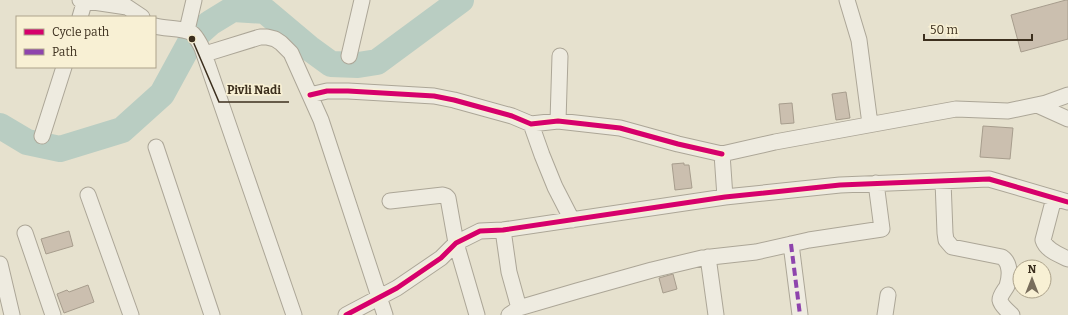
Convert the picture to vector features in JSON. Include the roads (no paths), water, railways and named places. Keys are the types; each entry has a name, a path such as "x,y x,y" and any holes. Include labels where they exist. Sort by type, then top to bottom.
{"street":[{"path":"80,16 83,0 127,7 140,16"},
{"path":"194,0 191,33 203,51 294,315"},
{"path":"349,56 362,0"},
{"path":"847,0 859,40 870,124"},
{"path":"156,26 191,33"},
{"path":"203,51 260,37 267,37 275,39 291,53 321,120 385,315"},
{"path":"558,122 560,56"},
{"path":"42,136 64,68"},
{"path":"310,95 327,91 348,91 434,96 512,116 531,124 558,122 620,128 722,154 775,142 956,109 1008,111 1037,105 1068,95"},
{"path":"1037,105 1068,119"},
{"path":"531,124 555,187 572,220"},
{"path":"156,148 212,315"},
{"path":"722,154 725,197"},
{"path":"346,315 397,288 441,258 456,243 480,231 503,230 725,197 840,185 989,179 1061,200 1043,240 1044,245 1047,248 1068,260"},
{"path":"942,181 944,233 946,240 952,247 1002,257 1006,260 1009,271 1008,280 1000,298 1000,302 1012,315"},
{"path":"503,230 514,312 652,270 708,257 756,252 809,240 882,229 876,183"},
{"path":"390,201 443,194 448,198 456,243 477,315"},
{"path":"88,195 131,315"},
{"path":"25,233 53,315"},
{"path":"791,244 800,315"},
{"path":"708,257 716,315"},
{"path":"0,264 12,315"},
{"path":"885,315 888,295"}],"waterway":[{"path":"0,126 27,142 60,149 122,130 162,94 192,39 210,23 233,9 265,11 309,48 331,64 358,65 377,62 461,0"}],"place":[{"name":"Pivli Nadi","path":"192,39"}]}
